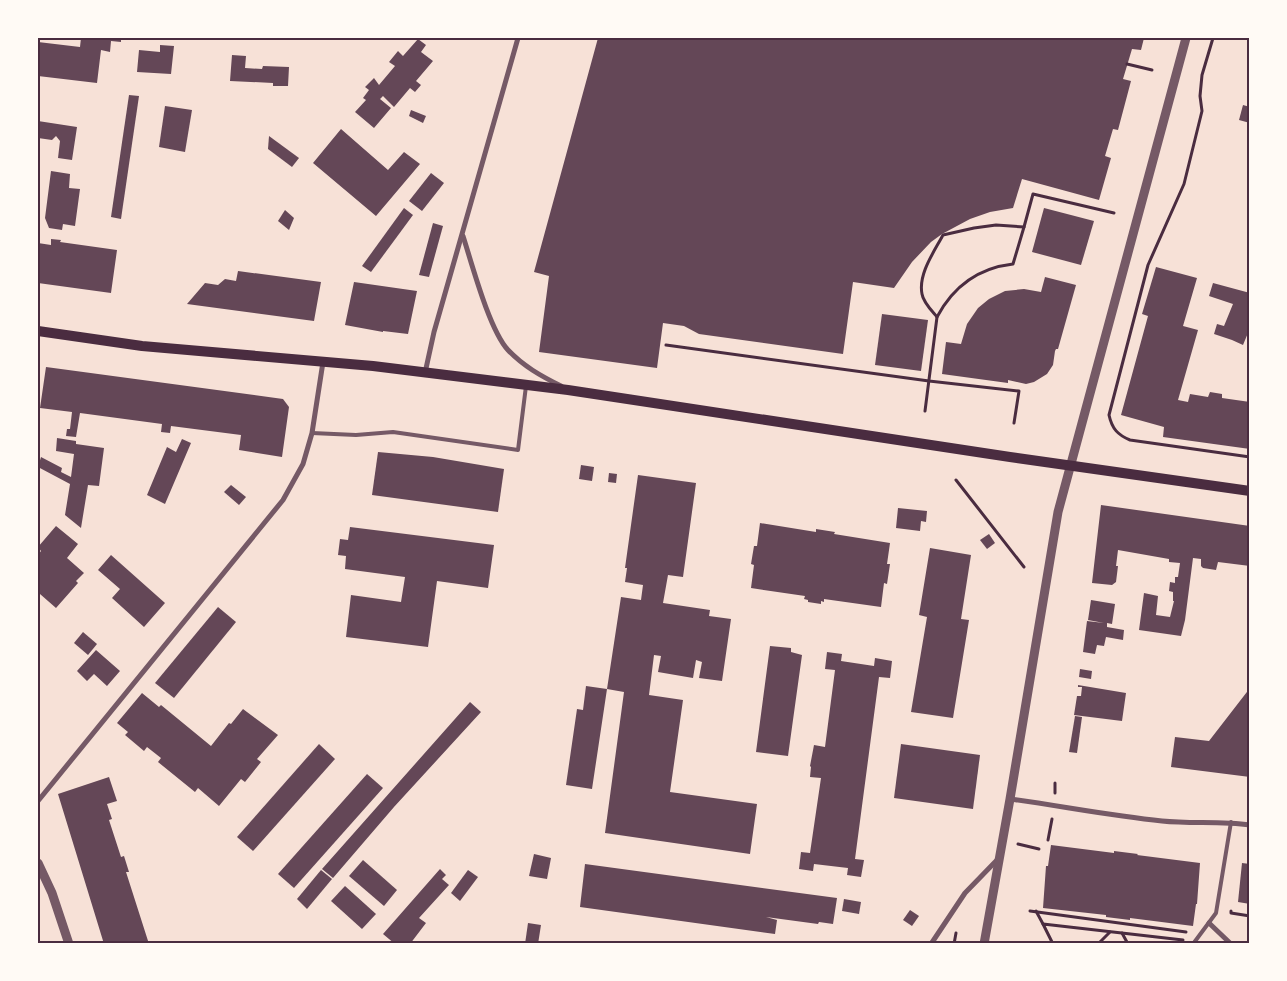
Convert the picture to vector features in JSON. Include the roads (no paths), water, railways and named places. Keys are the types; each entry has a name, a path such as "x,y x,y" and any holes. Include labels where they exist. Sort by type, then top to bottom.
{"main road":[{"path":"38,331 142,346 373,366 568,390 1250,491"}],"street":[{"path":"425,373 434,332 463,236 518,38"},
{"path":"984,944 1058,512 1186,38"},
{"path":"463,236 492,322 506,348 536,374 568,390"},
{"path":"38,801 283,500 303,464 312,433 324,362"},
{"path":"1010,799 1138,819 1180,823 1230,822 1250,825"},
{"path":"931,944 965,893 998,859"},
{"path":"38,863 52,893 69,944"},
{"path":"1209,923 1231,944"}],"lane":[{"path":"312,433 356,435 393,432 518,450 526,385"},
{"path":"1193,944 1216,914 1230,822"}]}
